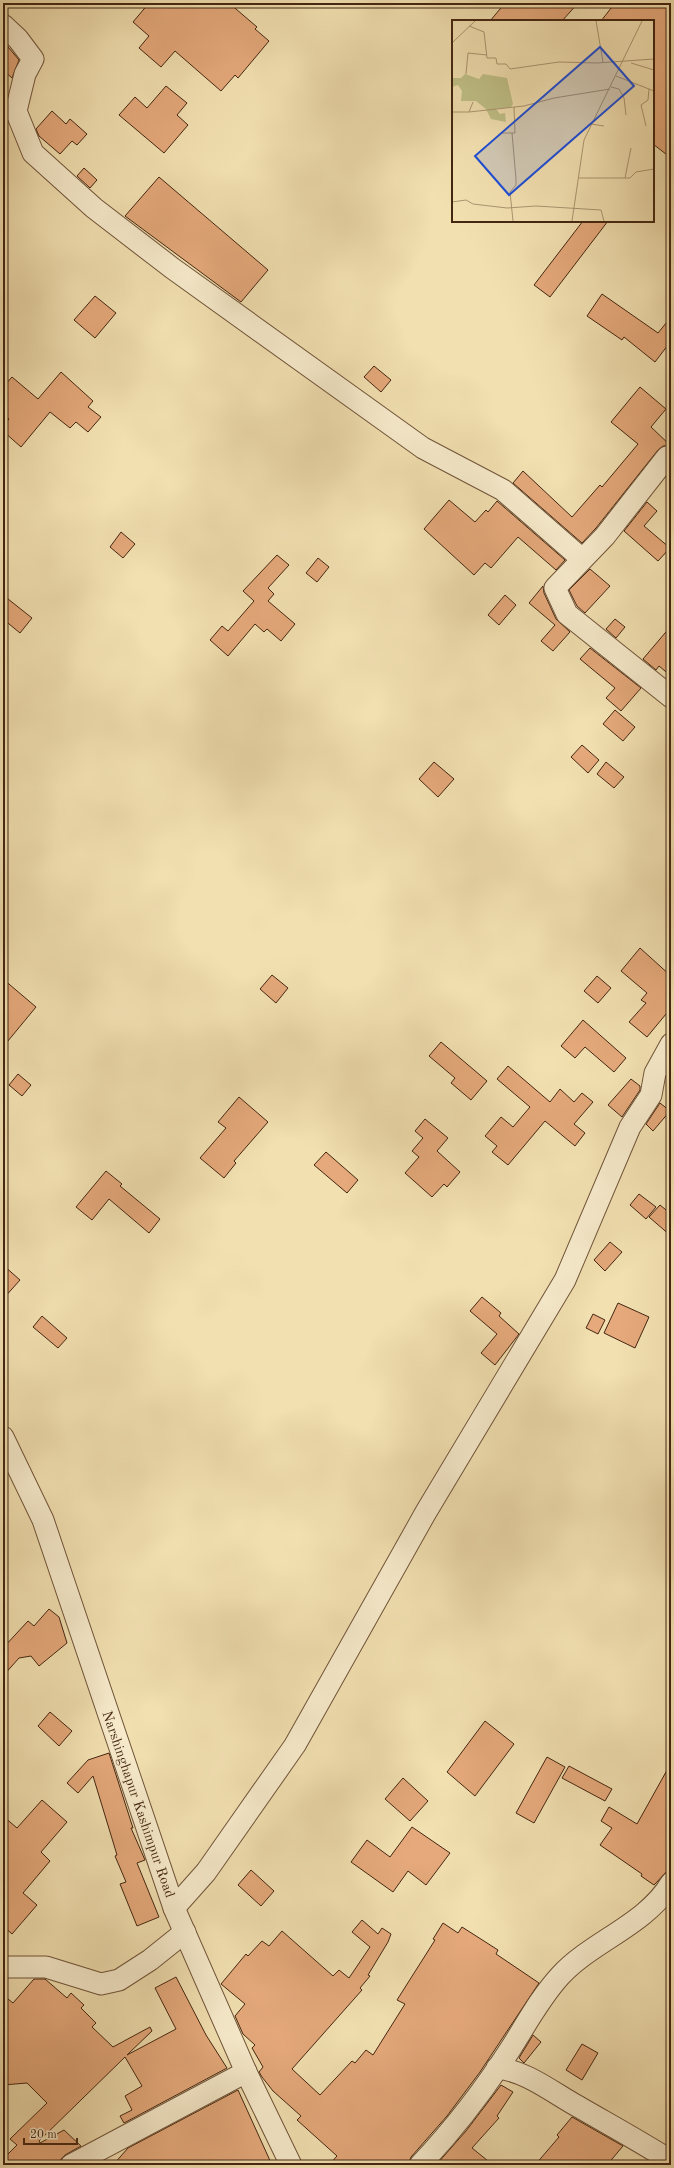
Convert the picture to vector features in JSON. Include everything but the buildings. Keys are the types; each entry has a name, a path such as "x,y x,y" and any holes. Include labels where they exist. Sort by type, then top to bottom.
{"street":[{"path":"3,25 18,39 32,59 26,74 16,111 33,153 94,208 172,268 423,448 503,490 582,559"},
{"path":"667,457 605,536 555,588 567,614 671,697"},
{"path":"174,1908 206,1872 295,1745 426,1512 565,1280 630,1128 651,1095 656,1072 671,1044"},
{"name":"Narshinghapur Kashimpur Road","path":"3,1437 43,1520 174,1908 246,2072 291,2165"},
{"path":"420,2165 463,2118 543,1996 562,1974 652,1905 671,1883"},
{"path":"3,1967 46,1967 101,1984 119,1980 150,1960 185,1932"},
{"path":"497,2068 512,2069 628,2133 671,2161"},
{"path":"71,2165 246,2072"}]}
